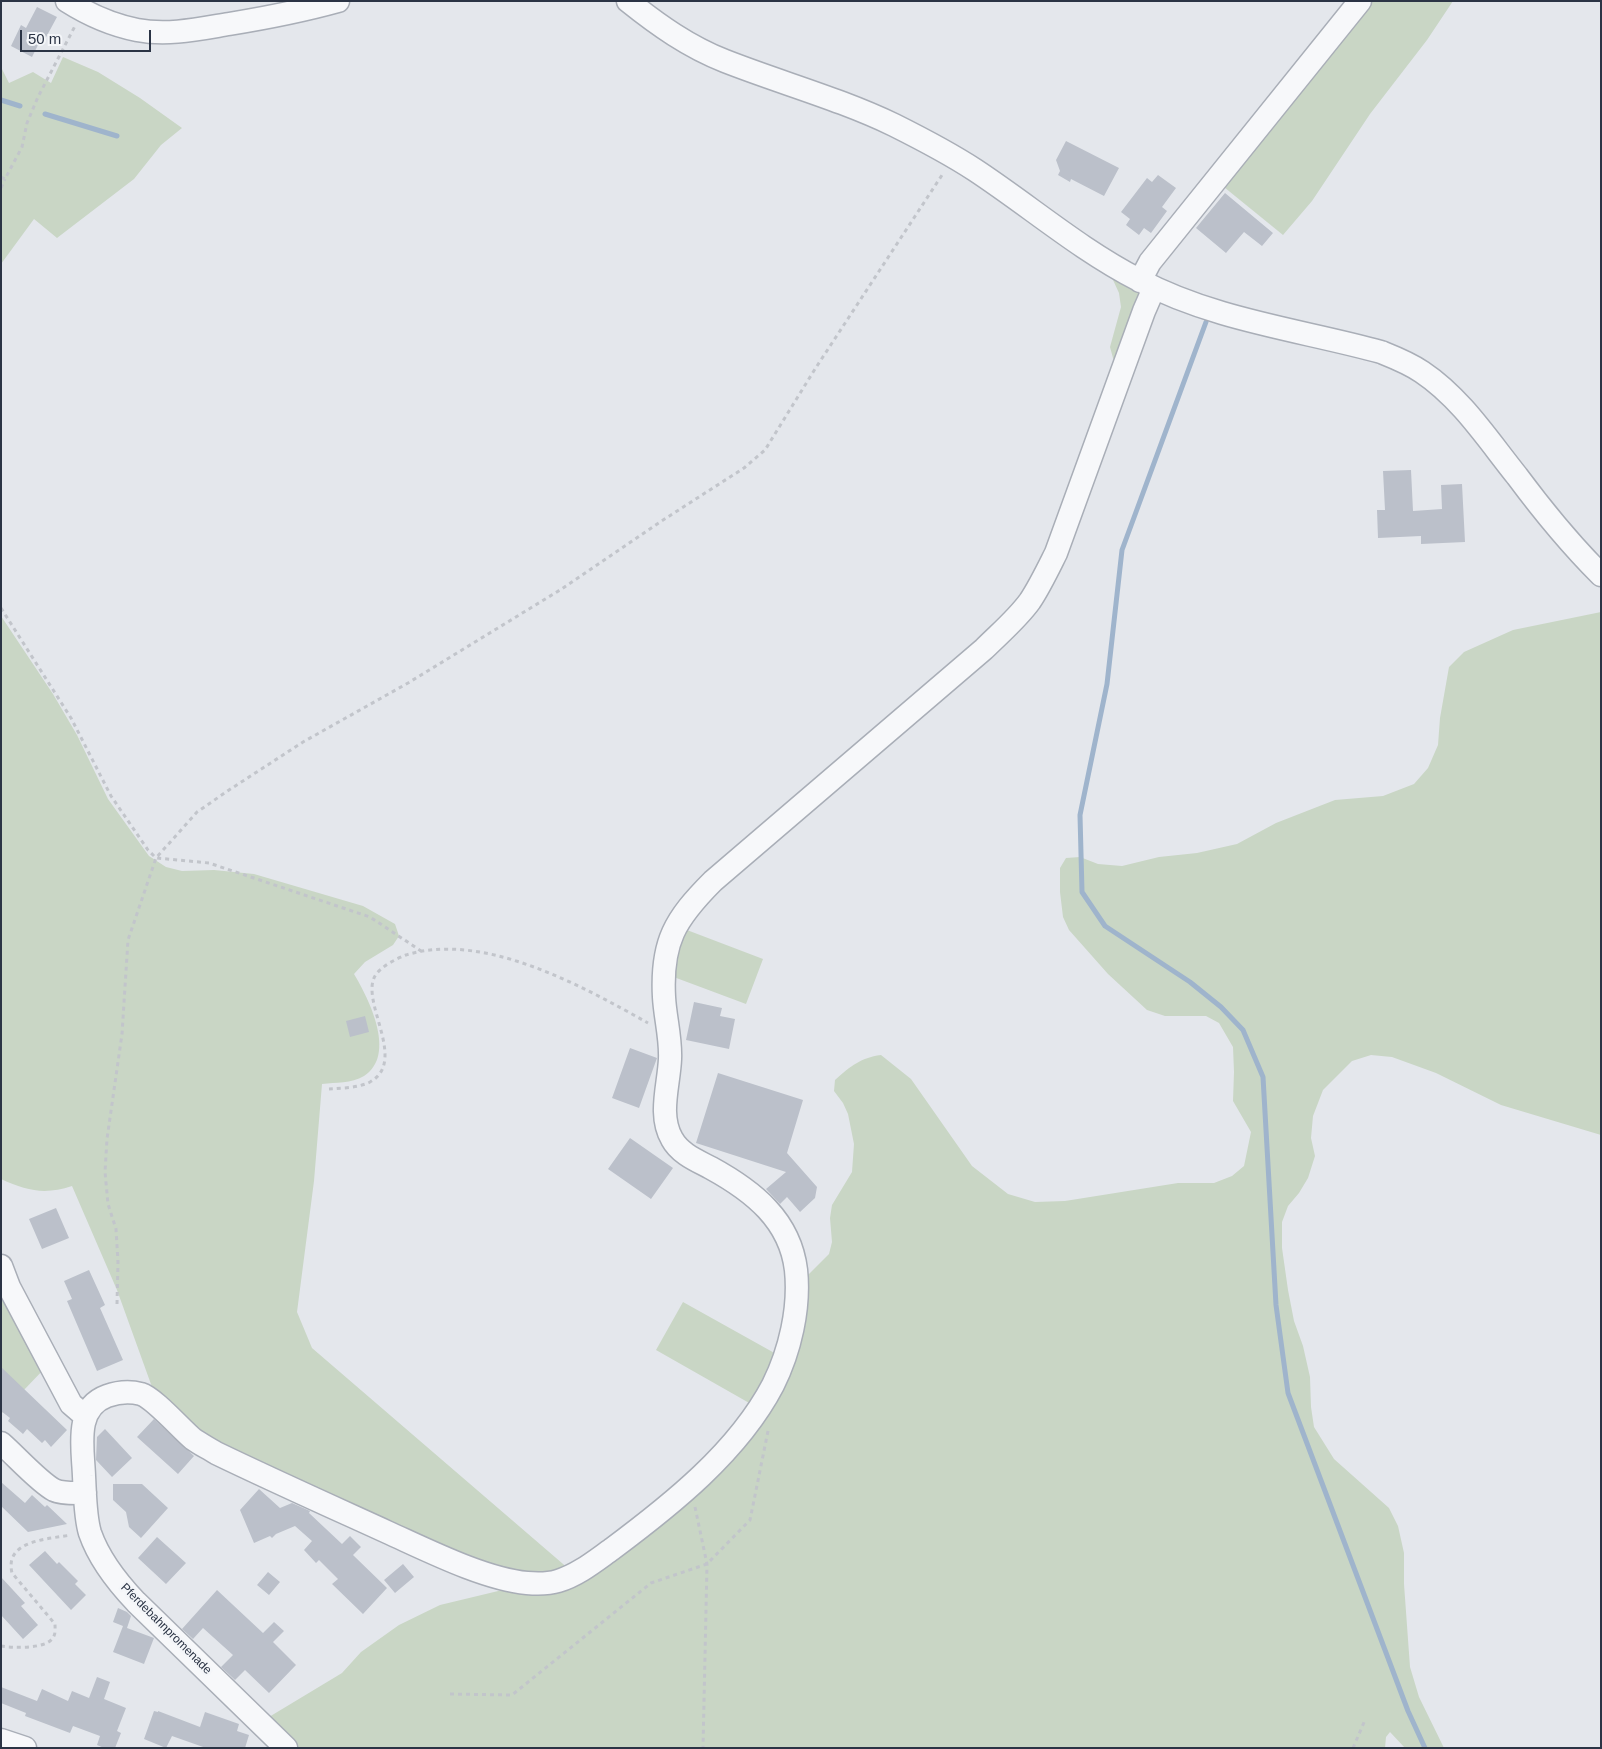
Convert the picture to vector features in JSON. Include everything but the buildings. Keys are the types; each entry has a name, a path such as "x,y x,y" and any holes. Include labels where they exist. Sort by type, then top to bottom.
{"street":[{"path":"67,1 109,22 138,30 162,32 190,31 262,18 338,1"},
{"path":"628,1 660,26 693,46 724,61 789,83 877,118 923,139 989,180 1074,242 1147,284 1186,301 1226,313 1381,352 1423,372 1460,404 1550,519 1578,552 1601,575"},
{"path":"1,1266 9,1287 71,1404 85,1416 91,1406 99,1399 120,1393 142,1395 194,1439 216,1453 426,1550 505,1580 543,1584 559,1581 575,1574 629,1536 690,1485 741,1434 774,1382 791,1335 795,1311 796,1282 793,1252 786,1234 777,1220 762,1203 741,1187 682,1151 672,1140 666,1125 665,1099 669,1078 670,1056 664,996 664,961 669,940 678,920 692,902 740,857 984,648 1012,622 1030,601 1044,579 1056,553 1144,311 1150,262 1360,1"},
{"name":"Pferdebahnpromenade","path":"85,1416 82,1435 89,1531 101,1557 120,1585 132,1598 286,1748"},
{"path":"1,1443 54,1490 63,1493 85,1493"},
{"path":"1,1740 25,1748"}],"path":[{"path":"1,188 3,178 22,147 27,123 38,97 75,26 88,13"},
{"path":"117,1304 116,1229 108,1204 105,1172 107,1139 122,1034 128,940 156,858 197,812 229,790 303,742 408,684 560,590 744,468 765,450 815,368 938,183 953,156"},
{"path":"1,608 71,718 111,796 148,850 156,858 209,863 370,917 422,951"},
{"path":"329,1089 370,1082 382,1071 385,1053 372,992 374,976 384,967 401,957 422,951 445,949 484,953 522,963 569,982 668,1034"},
{"path":"450,1694 512,1695 651,1583 706,1564 750,1520 769,1425 758,1410"},
{"path":"690,1485 706,1564 703,1748"},
{"path":"1,1646 17,1648 46,1644 52,1640 56,1633 55,1624 12,1573 10,1565 12,1556 18,1548 28,1543 89,1531"},
{"path":"1353,1748 1365,1720"}],"green space":[{"path":"1366,1 1453,1 1427,40 1370,114 1312,201 1283,235 1219,183"},
{"path":"63,57 98,72 140,98 182,128 161,145 134,179 57,238 34,219 1,264 1,67 9,83 33,72 51,83"},
{"path":"1108,269 1139,290 1141,298 1119,365 1113,358 1110,347 1121,307 1119,293"},
{"path":"1601,612 1601,1135 1501,1105 1436,1073 1392,1057 1371,1055 1352,1061 1323,1090 1313,1116 1311,1138 1315,1156 1308,1178 1288,1206 1282,1222 1282,1248 1288,1290 1294,1321 1303,1346 1310,1377 1314,1427 1334,1459 1389,1508 1398,1526 1404,1553 1404,1584 1410,1667 1419,1697 1444,1748 1405,1748 1390,1732 1386,1737 1385,1748 293,1748 264,1720 342,1673 361,1652 399,1625 440,1605 519,1586 548,1589 742,1443 806,1277 829,1254 832,1242 830,1218 832,1205 852,1172 854,1144 848,1114 834,1091 835,1080 856,1063 881,1055 911,1079 972,1166 1008,1194 1035,1202 1065,1201 1178,1183 1214,1183 1232,1176 1244,1166 1251,1132 1233,1101 1233,1047 1219,1023 1206,1016 1165,1016 1147,1010 1108,974 1069,930 1063,917 1060,892 1060,868 1066,858 1080,857 1098,864 1122,866 1159,857 1197,853 1237,844 1276,823 1335,800 1383,796 1414,784 1428,768 1438,745 1440,718 1449,667 1464,652 1513,630"},
{"path":"1,616 53,694 77,735 108,799 149,856 166,867 182,871 214,870 254,874 363,906 395,924 399,936 393,945 365,962 354,974 367,998 377,1026 378,1055 374,1067 359,1079 322,1084 314,1181 297,1312 312,1348 570,1570 560,1575 490,1571 217,1448 152,1387 117,1290 72,1186 45,1191 28,1189 1,1179"},
{"path":"679,927 763,959 746,1004 671,976"},
{"path":"1,1280 45,1368 1,1414"},
{"path":"683,1302 778,1355 751,1404 656,1350"}],"waterway":[{"path":"1,100 20,106"},
{"path":"45,114 117,136"},
{"path":"1206,322 1122,550 1107,684 1080,815 1082,892 1105,926 1190,982 1221,1007 1243,1030 1263,1077 1276,1305 1288,1393 1408,1711 1425,1748"}]}
